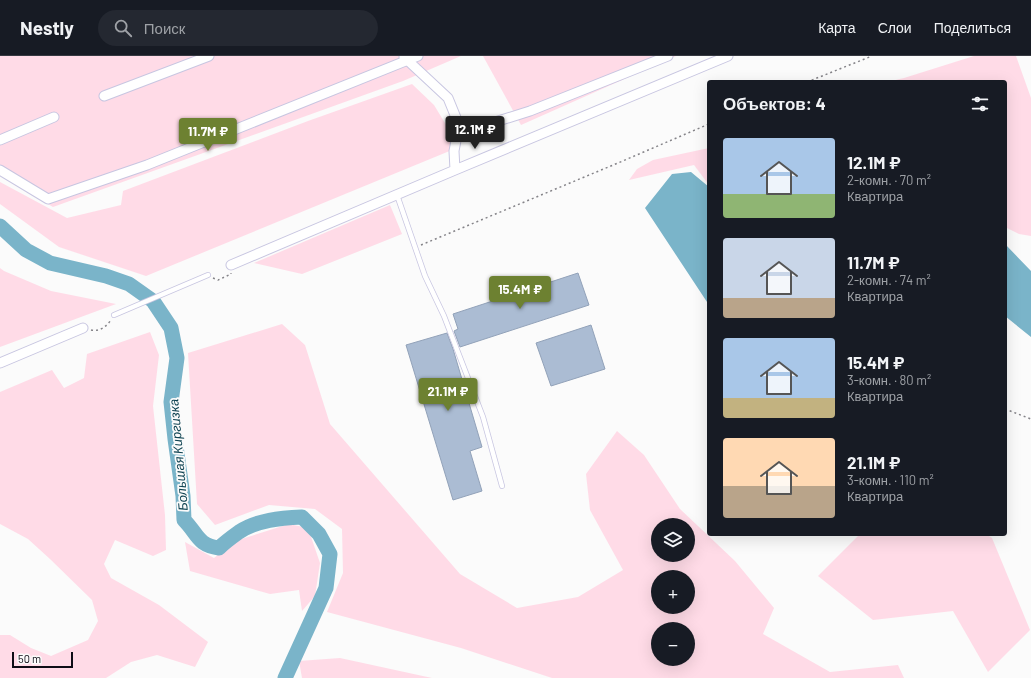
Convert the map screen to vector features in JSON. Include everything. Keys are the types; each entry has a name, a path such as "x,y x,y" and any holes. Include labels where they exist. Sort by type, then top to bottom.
{"street":[{"path":"104,96 209,56"},
{"path":"0,170 48,198 147,165 406,58 418,56"},
{"path":"459,125 495,122 530,111 668,56"},
{"path":"231,265 728,56"},
{"path":"406,58 448,98 459,125 454,151 455,170"},
{"path":"0,140 54,117"},
{"path":"0,363 83,328"}],"lane":[{"path":"397,195 426,276 444,316 483,417 502,486"},
{"path":"114,315 208,275"}],"path":[{"path":"812,80 872,56"},
{"path":"416,248 707,125"},
{"path":"208,275 218,280 225,277 231,274 231,265"},
{"path":"83,328 95,331 107,326 114,315"},
{"path":"1007,410 1031,419"}],"shaded area":[{"path":"0,56 461,56 403,81 53,207 0,176"},
{"path":"483,56 676,56 521,125"},
{"path":"974,56 1016,56 1031,98 1031,236 1019,234 1007,228 1007,80 896,80"},
{"path":"412,84 434,105 451,133 452,150 146,276 59,247 0,204 0,182 67,218 121,205 123,191 308,121"},
{"path":"707,148 707,182 694,165 629,180 637,169 653,160"},
{"path":"390,205 402,234 302,274 254,263"},
{"path":"0,268 51,291 116,304 0,347"},
{"path":"282,324 305,345 330,424 460,574 517,608 578,597 623,570 590,510 586,474 617,431 644,455 680,509 690,518 651,518 651,562 695,562 695,523 735,561 774,608 763,634 830,672 898,665 904,678 552,678 461,648 327,612 343,573 342,529 315,509 269,505 215,525 197,504 188,353"},
{"path":"150,332 159,355 153,406 165,515 166,550 153,556 115,540 104,564 111,578 159,605 208,642 195,667 157,655 131,662 106,678 0,678 0,635 10,635 31,648 51,656 88,640 98,621 92,600 28,539 0,524 0,392 52,370 64,388 84,378 87,354"},
{"path":"289,524 308,528 320,563 315,596 302,611 299,590 270,594 190,571 185,542 214,558 235,541"},
{"path":"858,536 989,536 992,538 1030,630 988,672 953,611 873,620 818,576"},
{"path":"340,658 432,678 302,678 299,661"}],"water":[{"path":"691,172 707,185 707,302 645,208 672,174"},
{"path":"1007,246 1031,271 1031,337 1007,318"}],"building":[{"path":"578,273 589,305 460,347 454,331 458,329 453,314"},
{"path":"591,325 605,369 551,386 536,343"},
{"path":"447,333 482,447 470,451 482,491 453,500 406,345"}],"waterway":[{"name":"Большая Киргизка","path":"0,226 26,250 50,263 106,276 129,284 153,301 171,328 177,358 171,402 183,496 184,520 202,542 212,547 219,548 239,532 253,525 269,520 294,517 302,517 319,534 330,554 326,588 285,678"}]}
